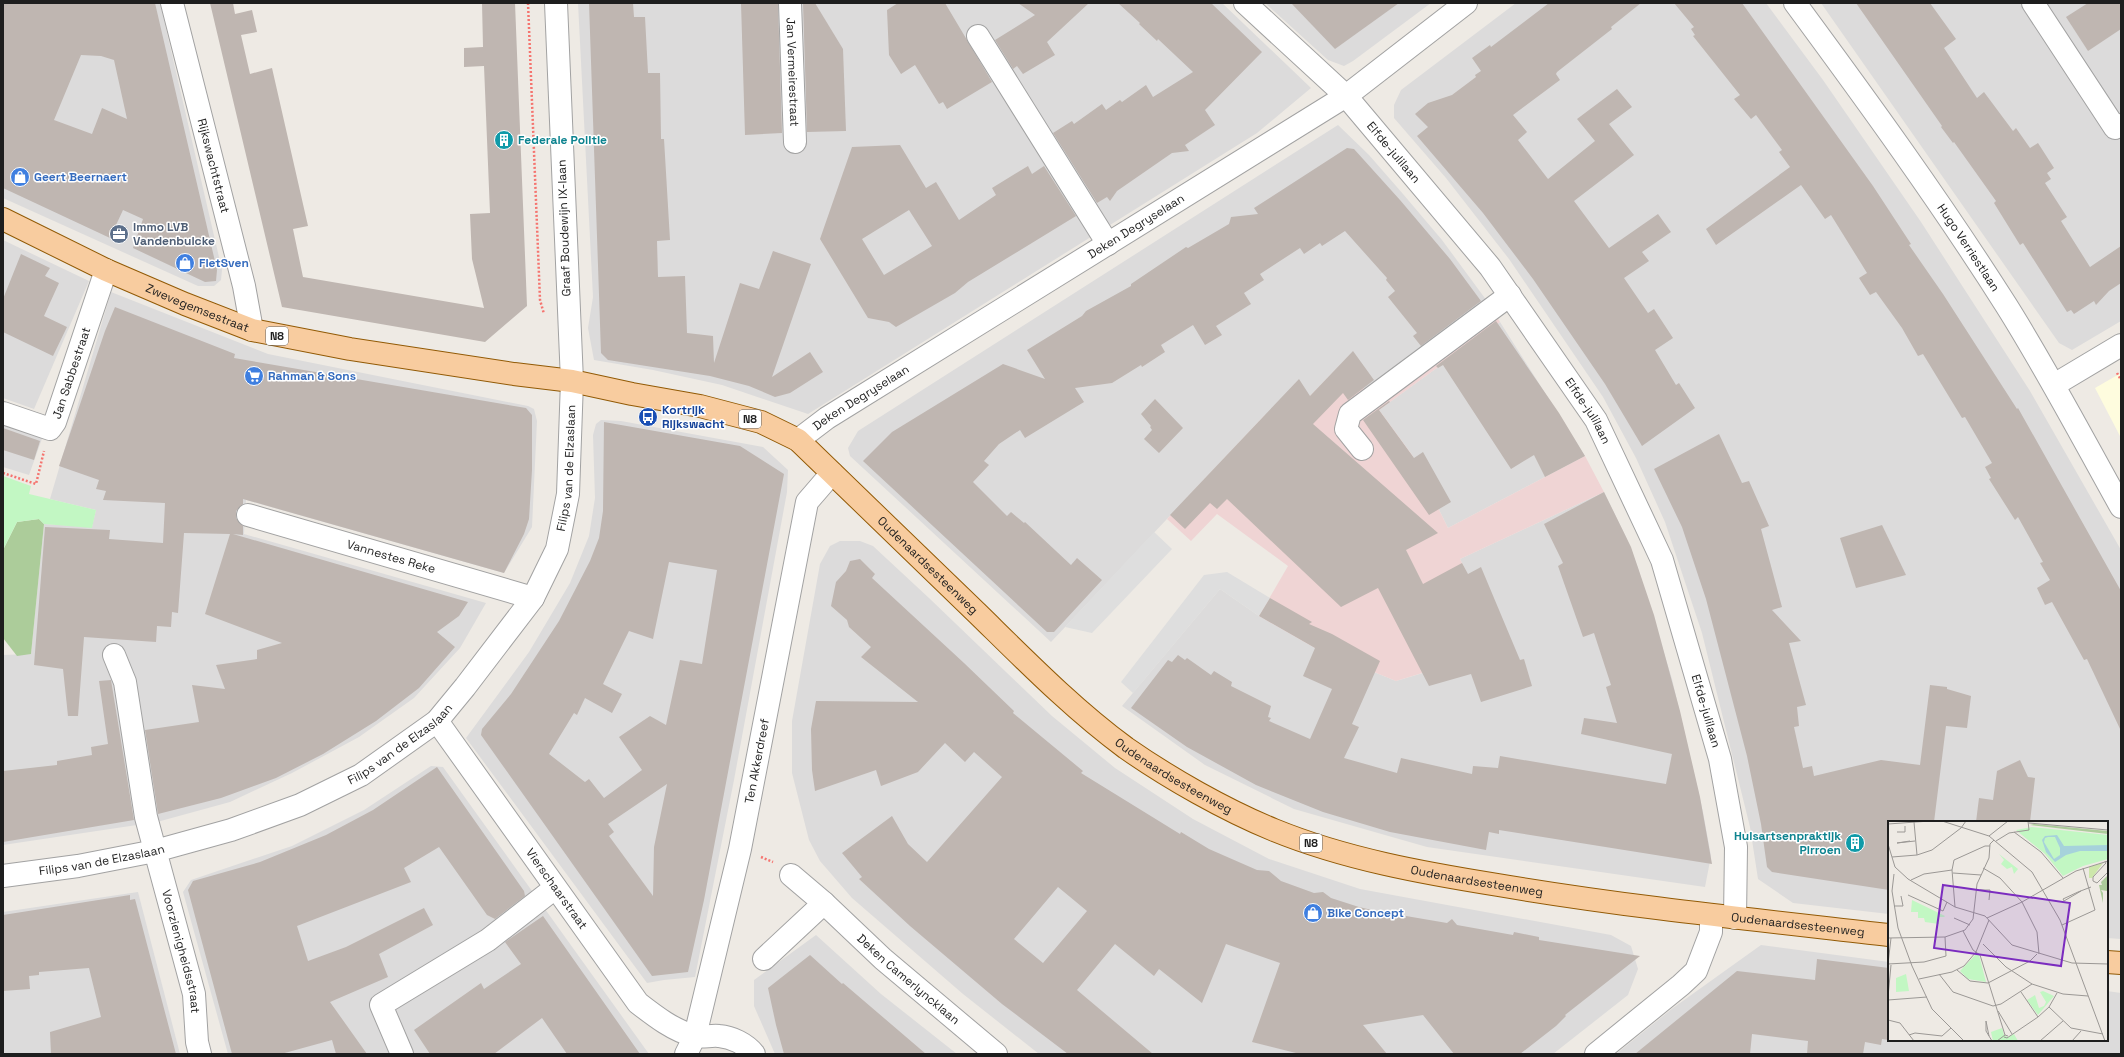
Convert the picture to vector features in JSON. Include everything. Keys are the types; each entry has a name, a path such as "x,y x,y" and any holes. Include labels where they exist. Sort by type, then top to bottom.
{"main road":[{"name":"Zwevegemsestraat","path":"3,219 106,270 185,304 252,330 350,349 514,374 572,381"},
{"name":"Oudenaardsesteenweg","path":"572,381 718,410 761,422 798,440 1014,650 1126,748 1180,781 1236,812 1274,830 1312,844 1387,864 1517,888 1712,916 1888,935"},
{"path":"2108,962 2121,963"}],"street":[{"name":"Rijkswachtstraat","path":"172,3 244,286 252,330"},
{"name":"Graaf Boudewijn IX-laan","path":"556,3 572,381"},
{"name":"Jan Vermeirestraat","path":"790,3 795,142"},
{"name":"Elfde-julilaan","path":"1245,3 1346,96 1490,267 1596,420 1662,560 1720,759 1736,847 1735,918"},
{"name":"Deken Degryselaan","path":"798,440 822,421 1346,96 1466,3"},
{"name":"Hugo Verriestlaan","path":"1795,3 1906,154 2006,305 2054,385 2121,506"},
{"path":"2033,3 2115,128 2121,125"},
{"path":"978,36 1108,244"},
{"name":"Jan Sabbestraat","path":"3,413 50,429 55,422 106,270"},
{"path":"1362,449 1346,429 1350,414 1510,295"},
{"path":"2054,385 2121,345"},
{"name":"Filips van de Elzaslaan","path":"3,876 78,866 155,851 231,830 300,805 361,775 437,721 465,688 534,598 557,549 568,494 572,381"},
{"name":"Ten Akkerdreef","path":"691,1045 740,849 807,502 832,473"},
{"name":"Vannestes Reke","path":"248,515 534,598"},
{"name":"Voorzienigheidsstraat","path":"114,655 125,682 146,817 194,994 197,1042 200,1054"},
{"name":"Vierschaarstraat","path":"437,721 638,1003 691,1045"},
{"name":"Deken Camerlyncklaan","path":"791,875 824,903 883,959 996,1054"},
{"path":"402,1054 380,1005 488,940 555,888"},
{"path":"764,959 824,903"},
{"path":"1606,1051 1696,971 1711,932 1712,916"},
{"path":"691,1045 719,1036 734,1039 749,1048 754,1054"}],"path":[{"path":"528,3 540,300 544,315"},
{"path":"3,473 36,484 50,429"},
{"path":"740,849 771,861 791,875"}],"shaded area":[{"path":"3,3 160,3 222,270 221,280 214,286 198,286 3,198"},
{"path":"578,3 1222,3 1311,88 1257,133 808,414 722,385 653,370 594,360 588,328 593,297"},
{"path":"1265,3 1431,3 1353,61 1344,66 1328,60"},
{"path":"1516,3 1766,3 1823,80 1921,222 2030,391 2121,550 2121,939 2108,938 2108,821 1888,821 1888,914 1793,903 1758,879 1750,827 1702,633 1665,522 1636,458 1603,397 1509,259 1446,178 1394,118 1394,105 1401,90"},
{"path":"1821,3 2020,3 2024,9 2034,3 2121,3 2121,321 2072,350 2059,343"},
{"path":"1338,125 1369,155 1442,240 1487,301 1364,390 1345,360 1280,427 1265,415 1051,642 850,456 848,448 858,431"},
{"path":"3,240 89,281 34,409 3,398"},
{"path":"111,292 268,354 528,406 534,409 537,421 532,527 504,573 246,500 244,534 486,603 460,648 414,698 359,737 292,773 230,802 157,822 3,845 3,655 31,654 44,524 92,527 96,510 50,499"},
{"path":"1487,301 1500,322 1379,410 1412,455 1448,528 1585,456 1604,492 1460,559 1504,648 1396,681 1315,648 1259,616 1288,566 1217,514 1191,541 1167,519 1265,415 1280,427 1345,360 1364,389"},
{"path":"1500,322 1585,456 1448,528 1412,455 1379,410"},
{"path":"2121,373 2121,438 2095,388"},
{"path":"3,420 44,433 29,475 3,467"},
{"path":"601,420 621,421 763,447 788,470 787,492 734,780 695,977 647,983 466,738 529,652 570,583 589,536 595,498 593,435 596,424"},
{"path":"1604,492 1626,537 1638,568 1672,679 1703,812 1711,856 1705,887 1427,847 1294,809 1205,765 1122,706 1220,589 1259,616 1315,648 1396,681 1504,649 1460,559"},
{"path":"1154,532 1172,549 1092,633 1065,627"},
{"path":"840,541 860,541 873,546 1052,716 1115,768 1193,819 1269,859 1360,889 1611,935 1631,946 1638,969 1628,995 1553,1054 1039,1054 963,994 852,898 820,861 809,840 792,773 792,721 820,564 830,546"},
{"path":"1227,572 1270,598 1259,616 1220,589 1133,693 1121,682 1204,575"},
{"path":"431,766 443,767 649,1054 228,1054 183,892 191,880 292,846 364,810"},
{"path":"138,892 180,1054 3,1054 3,912"},
{"path":"816,935 881,994 957,1054 775,1054 754,1006 754,980"},
{"path":"1761,945 1888,962 1888,1041 2108,1041 2108,991 2121,993 2121,1054 1616,1054 1673,1008"}],"green space":[{"path":"3,476 31,486 29,494 96,510 92,528 44,524 39,519 17,522 3,550"},
{"path":"39,519 44,524 31,654 17,656 3,638 3,550 17,522"}],"building":[{"path":"3,3 155,3 217,270 216,281 205,282 133,248 143,219 123,210 110,238 3,188","holes":["81,55 101,56 114,60 127,119 102,108 92,134 54,120"]},
{"name":"Federale Politie","path":"210,3 233,3 235,14 252,10 257,32 241,35 250,74 272,68 308,226 293,229 303,277 484,308 472,259 470,214 490,213 484,66 464,67 464,48 483,47 482,3 515,3 527,306 485,342 282,307"},
{"path":"589,3 633,3 634,17 645,17 648,73 660,73 661,139 664,139 670,240 657,241 658,277 685,276 687,333 713,336 714,363 740,283 759,289 773,251 811,264 772,377 810,352 823,372 790,393 775,397 749,386 710,376 608,360 601,353"},
{"path":"741,3 778,3 782,133 745,135"},
{"path":"803,3 815,3 843,49 846,131 807,132"},
{"path":"898,3 945,3 992,82 947,109 943,102 939,104 915,65 901,74 889,55 887,10"},
{"path":"1018,3 1089,3 1047,42 1055,55 1023,74 1017,66 1013,69 995,40 1035,15"},
{"path":"1118,3 1211,3 1262,52 1205,110 1215,125 1185,145 1189,151 1172,153 1117,191 1110,201 1107,197 1097,203 1053,133 1072,121 1074,124 1102,104 1106,110 1120,100 1122,102 1146,85 1153,97 1193,72 1158,39 1157,41"},
{"path":"1291,3 1399,3 1335,49"},
{"path":"1549,3 1641,3 1611,27 1612,29 1557,72 1556,74 1560,80 1513,115 1527,132 1518,140 1548,179 1595,141 1577,119 1617,89 1632,107 1609,124 1634,155 1574,201 1609,248 1658,214 1671,232 1642,252 1649,261 1624,278 1648,313 1654,309 1673,338 1655,350 1676,385 1679,383 1695,408 1642,446 1605,384 1533,279 1483,213 1417,136 1428,127 1415,114 1428,103 1452,95 1476,77 1475,75 1481,71 1472,58 1490,45 1491,47"},
{"path":"1674,3 1742,3 1873,186 1911,244 1909,245 1943,294 2017,409 2018,408 2121,591 2121,731 2087,659 2084,660 2052,602 2045,605 2037,588 2050,580 2040,563 2043,562 2018,517 2015,520 1989,479 1991,478 1985,467 1992,463 1965,417 1962,418 1923,354 1918,356 1902,328 1876,292 1870,295 1859,278 1867,273 1831,215 1825,219 1801,185 1716,245 1706,229 1790,167 1779,152 1782,150 1756,115 1751,119 1734,99 1740,95 1693,36 1695,35 1691,29 1694,27"},
{"path":"1856,3 1930,3 1956,39 1944,48 1977,98 1984,92 2013,131 2016,128 2030,148 2038,143 2054,168 2047,173 2051,179 2045,183 2067,217 2061,221 2090,267 2121,246 2121,283 2109,291 2096,305 2094,301 2074,314 2071,310 2067,312 2023,243 2020,245 1994,203 1996,201 1954,142 1953,143 1941,127 1942,126"},
{"path":"2088,3 2121,3 2121,29 2088,51 2066,17"},
{"path":"900,145 926,188 936,182 959,220 996,195 992,188 1028,166 1032,174 1044,166 1076,216 968,282 955,293 896,327 889,322 868,318 820,239 852,147","holes":["909,210 932,246 884,275 862,239"]},
{"path":"1347,148 1354,149 1400,200 1450,259 1481,301 1421,346 1413,336 1417,333 1388,297 1395,291 1386,280 1387,278 1345,231 1322,246 1320,243 1304,254 1300,248 1260,274 1264,280 1244,293 1251,304 1216,326 1222,335 1205,345 1193,325 1161,345 1165,352 1142,367 1141,365 1112,383 1075,388 1084,402 1025,438 1020,430 999,444 984,461 989,465 973,482 1007,516 1011,512 1024,523 1025,522 1071,565 1077,558 1102,580 1054,632 1047,632 863,461 892,432 1003,364 1045,379 1027,350 1082,316 1086,311 1131,286 1131,284 1186,247 1188,248 1229,224 1231,217 1258,214 1254,208"},
{"path":"21,254 50,268 45,276 59,283 44,316 67,327 53,356 3,332 3,299"},
{"path":"115,307 235,354 234,358 526,408 532,415 532,470 529,519 524,534 504,573 243,499 243,504 236,511 236,518 243,526 243,535 233,534 468,602 459,616 437,632 455,647 419,688 376,721 323,754 276,778 221,798 158,814 145,730 199,722 192,685 225,689 216,665 257,659 257,650 282,643 205,614 230,534 184,533 178,613 172,612 171,627 157,626 156,642 84,637 78,716 68,716 63,669 34,665 45,527 110,530 109,539 163,543 165,503 103,500 106,491 96,489 99,480 59,466 105,331"},
{"path":"1496,321 1559,413 1585,456 1545,477 1534,455 1511,469 1443,365 1438,368 1436,366"},
{"path":"1353,351 1374,380 1348,400 1343,393 1313,424 1438,533 1406,550 1423,584 1462,563 1468,574 1481,567 1520,660 1524,659 1532,686 1481,702 1471,674 1429,686 1378,588 1341,607 1227,499 1217,509 1210,503 1185,529 1170,515 1299,379 1310,396"},
{"path":"1155,399 1183,428 1159,453 1144,439 1152,430 1150,427 1151,426 1141,414"},
{"path":"1389,401 1390,402 1379,410 1414,458 1423,452 1451,502 1429,515 1363,420"},
{"path":"604,422 740,446 784,474 704,900 688,972 652,976 481,735 482,729 511,694 559,621 590,561 599,538 603,511","holes":["669,562 717,570 702,664 680,660 666,725 650,716 619,737 642,770 604,798 589,779 585,782 549,754 574,713 577,715 585,698 612,713 622,694 603,684 629,631 653,639","667,784 654,847 653,896 609,836 614,832 608,824"]},
{"path":"3,428 40,441 34,460 3,450"},
{"path":"1719,434 1742,483 1749,481 1769,526 1761,529 1782,607 1772,610 1801,641 1789,643 1806,705 1797,707 1799,726 1794,727 1803,768 1812,766 1814,776 1881,760 1920,765 1930,685 1947,687 1947,689 1971,696 1967,728 1946,726 1934,821 1888,821 1888,890 1772,872 1767,867 1761,824 1747,756 1706,599 1682,527 1654,469"},
{"path":"1604,492 1631,547 1654,615 1680,711 1700,797 1712,864 1499,830 1499,834 1489,832 1486,850 1390,832 1323,812 1256,785 1187,747 1131,708 1168,660 1172,662 1178,655 1185,660 1187,658 1211,675 1214,671 1232,682 1231,686 1271,706 1268,717 1271,718 1269,721 1310,739 1332,689 1303,676 1315,648 1259,616 1270,598 1312,622 1309,624 1332,634 1380,661 1352,724 1359,727 1344,758 1397,773 1401,758 1472,774 1473,766 1498,768 1500,756 1666,784 1672,754 1581,734 1584,718 1617,723 1606,687 1611,685 1594,633 1583,637 1558,566 1563,563 1544,524"},
{"path":"1882,525 1906,575 1856,588 1840,538"},
{"path":"860,559 875,574 872,578 964,663 1014,711 1013,713 1083,771 1081,773 1180,834 1181,832 1209,849 1257,870 1269,871 1281,881 1314,893 1323,892 1331,898 1359,907 1406,918 1406,916 1447,923 1452,919 1457,925 1513,935 1514,932 1539,937 1539,940 1640,956 1565,1015 1566,1016 1556,1026 1520,1054 1454,1054 1423,1015 1363,1025 1387,1054 1300,1054 1252,1042 1280,963 1226,944 1202,1003 1159,969 1154,976 1115,944 1077,990 1153,1054 1068,1054 1002,1004 910,926 859,879 862,877 842,853 892,816 908,844 927,862 1002,777 974,752 965,762 945,743 918,772 881,786 876,770 815,791 812,770 811,729 816,701 918,702 861,657 871,647 849,627 847,620 831,606 836,582 846,571 850,561","holes":["1058,887 1087,911 1043,963 1014,939"]},
{"path":"111,680 134,820 3,842 3,771 57,765 57,761 92,755 91,747 108,744 99,681"},
{"path":"2020,760 2028,777 2035,778 2030,821 1976,821 1979,798 1993,800 1997,771"},
{"path":"437,767 524,891 525,896 495,919 487,915 439,847 404,868 411,882 297,926 308,961 346,947 424,908 433,925 379,954 388,977 330,1002 367,1054 336,1054 332,1040 281,1054 232,1054 188,890 193,881 260,862 326,835 373,810"},
{"path":"130,895 130,900 135,899 176,1054 51,1054 50,1032 101,1017 89,968 39,972 39,975 29,976 30,989 3,991 3,915"},
{"path":"543,916 640,1054 567,1054 542,1018 494,1054 430,1054 414,1030 481,983 484,989 521,964 505,942"},
{"path":"810,955 842,984 843,983 926,1054 784,1054 768,988"},
{"path":"1817,959 1888,968 1888,1040 1882,1039 1881,1045 1865,1042 1863,1054 1807,1054 1808,1041 1752,1034 1750,1054 1635,1054 1737,971 1815,980"}],"place":[{"name":"Federale Politie","path":"504,140"},
{"name":"Geert Beernaert","path":"20,177"},
{"name":"Immo LVB Vandenbulcke","path":"119,234"},
{"name":"FietSven","path":"185,263"},
{"name":"Rahman & Sons","path":"254,376"},
{"name":"Kortrijk Rijkswacht","path":"648,417"},
{"name":"Huisartsenpraktijk Pirroen","path":"1855,843"},
{"name":"Bike Concept","path":"1313,913"}]}
